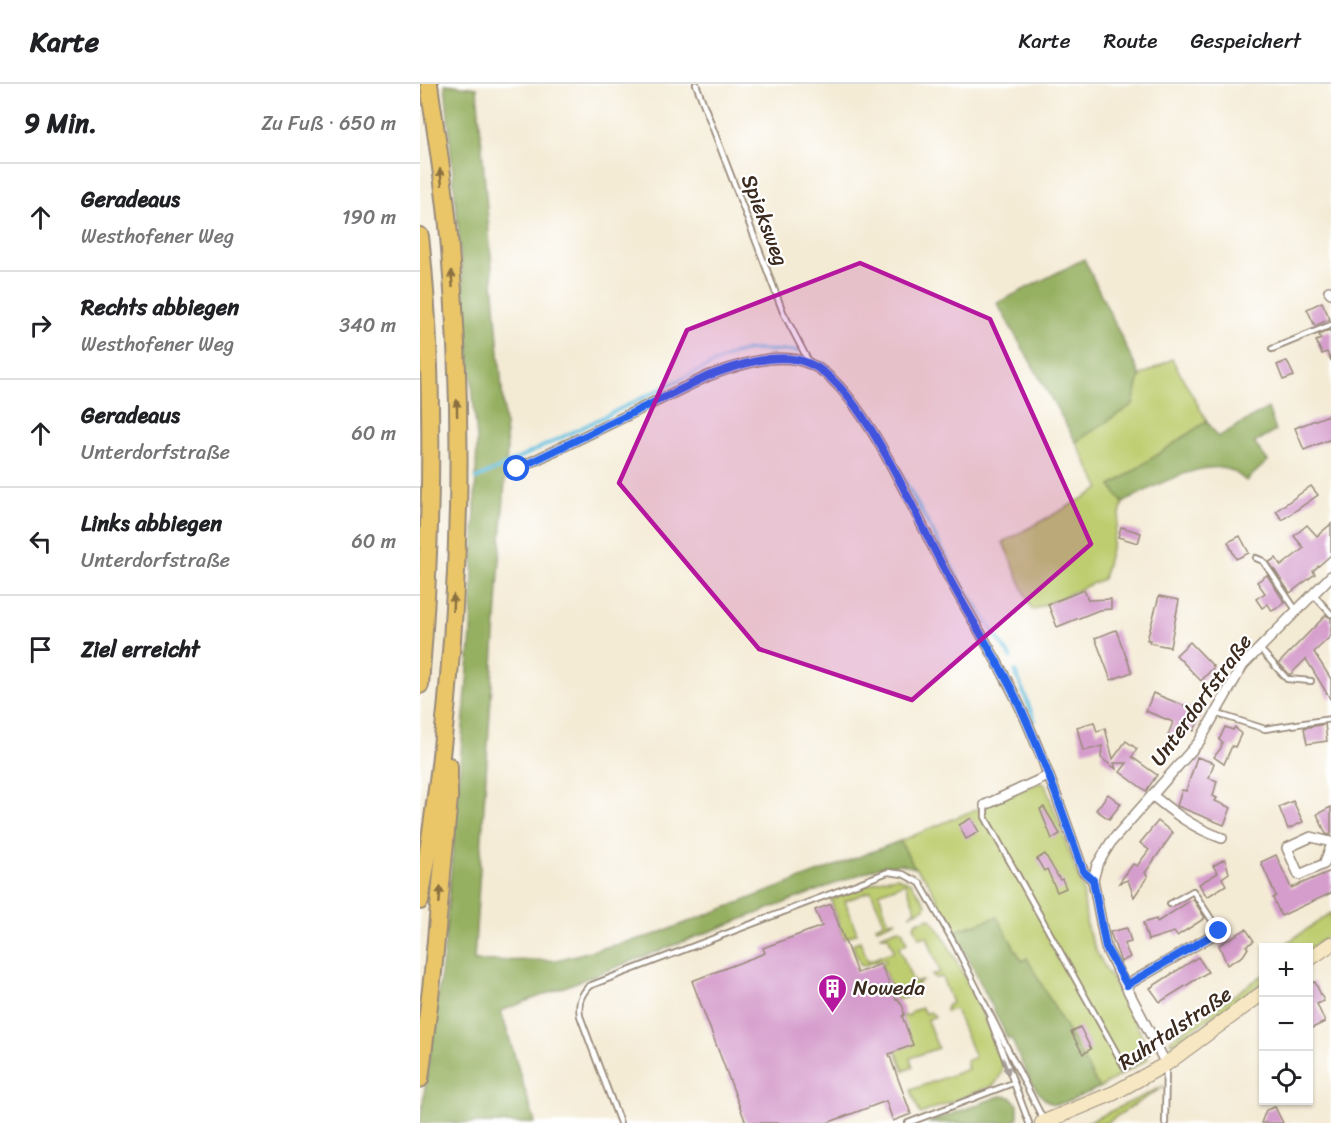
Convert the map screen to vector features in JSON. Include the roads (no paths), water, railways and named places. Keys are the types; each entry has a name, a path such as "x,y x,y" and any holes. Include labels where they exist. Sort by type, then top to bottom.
{"highway":[{"path":"420,901 438,781 449,662 457,525 454,323 449,236 430,86"},
{"path":"420,236 428,313 430,422 427,606 420,686"},
{"path":"420,1079 433,972 449,798 449,662"}],"main road":[{"path":"1313,957 1331,944"},
{"name":"Ruhrtalstraße","path":"1043,1123 1114,1093 1167,1064 1259,995"}],"street":[{"path":"517,469 708,376 740,364 771,360 800,361 811,364 839,387 868,426 898,476 946,573 1000,668 1027,722 1083,871 1093,880 1106,948 1167,1064"},
{"name":"Unterdorfstraße","path":"1093,880 1097,865 1112,842 1198,742 1243,665 1331,576"},
{"path":"985,805 1048,776"},
{"name":"Unterdorfstraße","path":"1152,795 1181,819 1200,830 1222,838"},
{"path":"1331,842 1311,837 1287,848 1299,875 1324,864 1331,847"},
{"path":"1127,985 1221,930"}],"lane":[{"name":"Spieksweg","path":"696,84 783,312 811,364"},
{"path":"1272,350 1331,326"},
{"path":"1256,558 1263,561 1296,610"},
{"path":"1313,594 1331,614"},
{"path":"1259,648 1287,679 1311,681"},
{"path":"1215,713 1265,729 1331,719"},
{"path":"985,805 985,817 1125,1068 1145,1055"},
{"path":"620,1123 579,1016 578,1005 582,994 589,986 888,872 903,874 920,883 953,941 1043,1123"},
{"path":"1170,904 1193,891 1221,930"},
{"path":"987,1011 1012,1083 1029,1123"},
{"path":"1165,1123 1167,1064"},
{"path":"908,1123 1012,1083"}],"waterway":[{"path":"476,479 733,354 749,350 798,351"},
{"path":"823,363 843,385"},
{"path":"892,458 958,578 1011,658"},
{"path":"1015,671 1035,721"}],"place":[{"name":"Noweda","path":"832,1014"}]}
